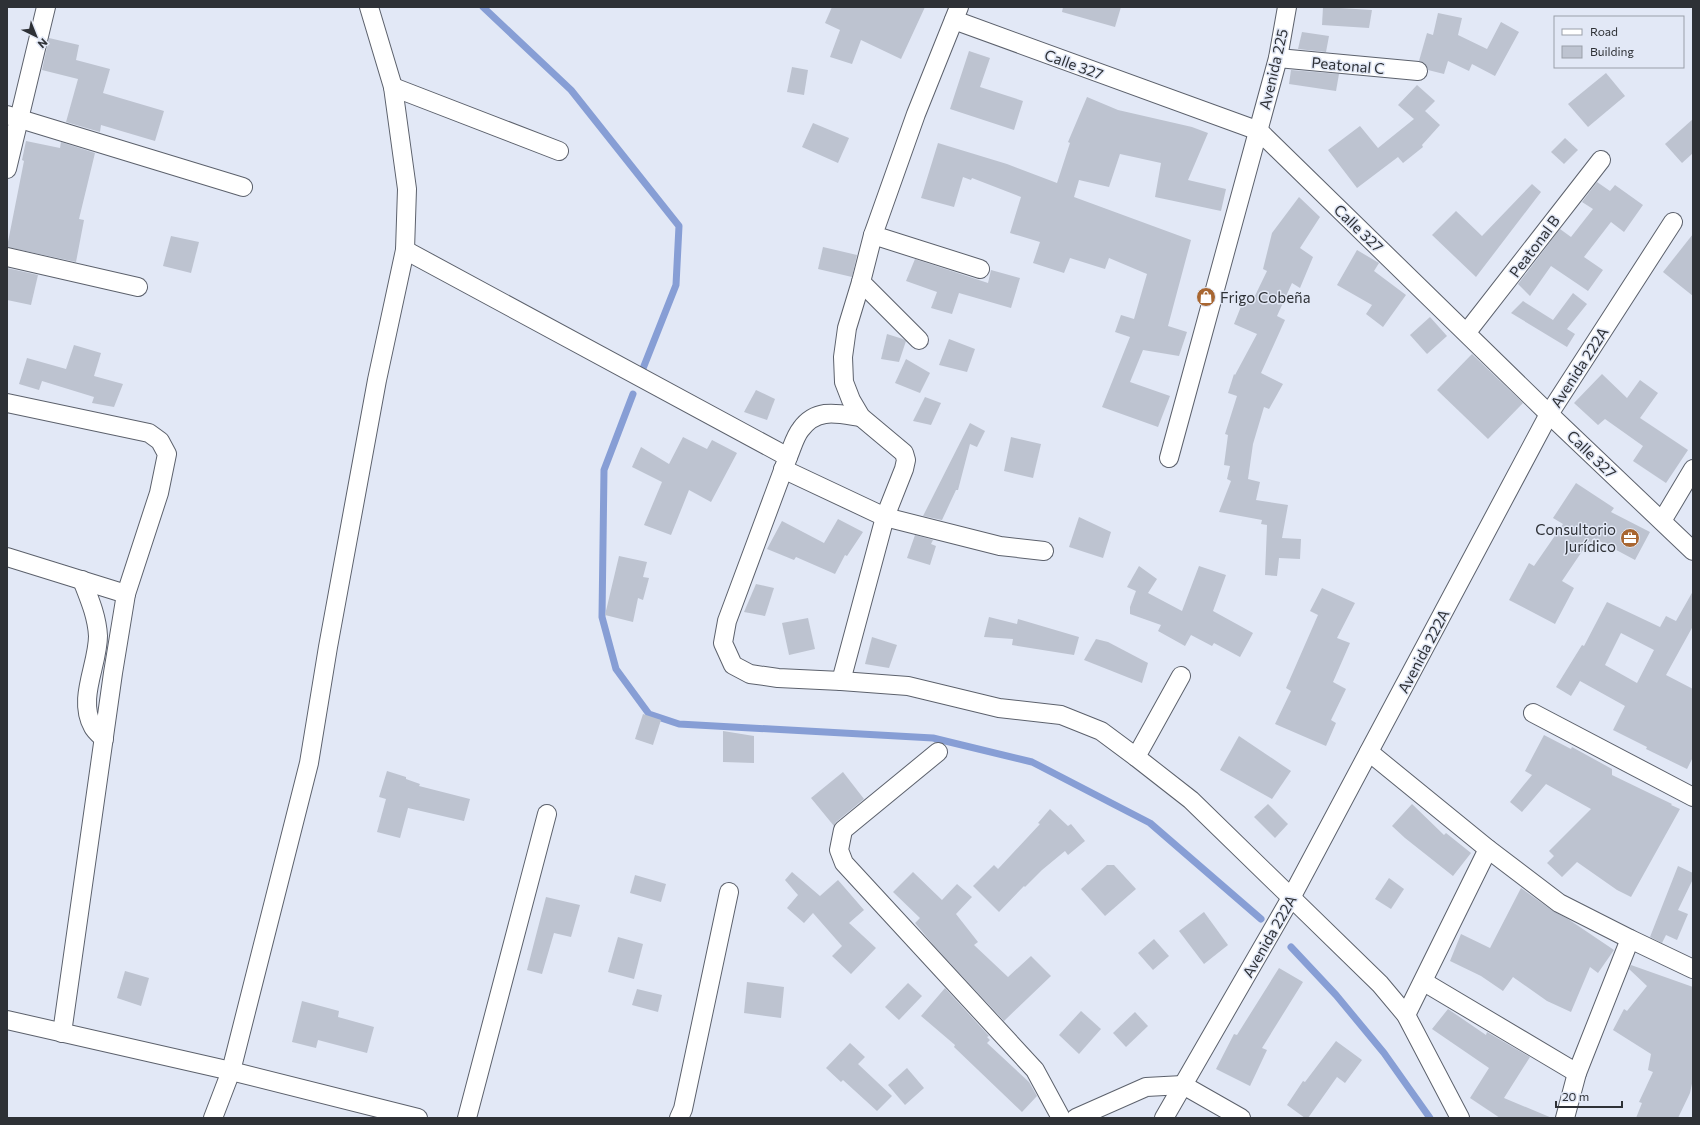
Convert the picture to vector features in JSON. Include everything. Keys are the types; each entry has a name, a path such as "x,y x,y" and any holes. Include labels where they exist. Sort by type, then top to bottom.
{"street":[{"path":"7,169 13,116 46,7"},
{"path":"213,1118 231,1071 309,763 328,647 377,380 405,250 407,189 393,87 368,7"},
{"name":"Avenida 225","path":"1169,458 1278,58 1287,7"},
{"path":"841,680 885,517 904,469 906,460 904,453 861,418 851,400 844,382 843,357 847,328 873,235 916,114 957,14"},
{"name":"Calle 327","path":"957,14 1258,131 1467,332 1549,414 1693,551"},
{"name":"Peatonal C","path":"1278,58 1418,71"},
{"path":"393,87 559,151"},
{"path":"13,116 243,187"},
{"name":"Peatonal B","path":"1467,332 1600,160"},
{"name":"Avenida 222A","path":"1164,1118 1292,896 1549,414 1673,222"},
{"path":"873,235 980,269"},
{"path":"405,250 885,517 1000,546 1044,551"},
{"path":"7,257 138,287"},
{"path":"861,282 919,340"},
{"path":"7,403 149,433 160,441 167,454 159,493 126,594 62,1033"},
{"path":"861,418 834,413 816,415 801,428 786,463 727,621 723,643 733,665 750,674 778,678 841,680 908,686 999,708 1061,715 1101,731 1192,800 1292,896 1380,984 1406,1015 1460,1118"},
{"path":"1662,521 1693,469"},
{"path":"7,557 126,594"},
{"path":"82,580 94,610 98,635 96,656 87,705 93,728 104,739"},
{"path":"1136,757 1181,676"},
{"path":"1533,713 1693,797"},
{"path":"938,752 843,830 839,850 844,863 1035,1070 1061,1118"},
{"path":"1369,752 1488,849 1559,903 1630,940 1693,969"},
{"path":"467,1118 546,814"},
{"path":"1406,1015 1424,982 1488,849"},
{"path":"679,1118 683,1109 729,892"},
{"path":"1565,1118 1577,1073 1630,940"},
{"path":"1424,982 1577,1073"},
{"path":"7,1020 231,1071 392,1114 418,1118"},
{"path":"1076,1118 1146,1087 1183,1085 1241,1118"}],"building":[{"path":"832,7 925,7 901,59 861,40 852,64 830,57 840,30 825,23"},
{"path":"1063,7 1121,7 1115,27 1062,12"},
{"path":"1323,7 1372,10 1369,28 1322,25"},
{"path":"1438,13 1462,18 1458,35 1487,49 1501,22 1519,32 1495,76 1472,64 1469,71 1448,61 1444,74 1428,70 1424,63 1419,61 1427,33 1433,35"},
{"path":"1302,32 1329,36 1326,52 1298,49"},
{"path":"49,38 79,45 76,60 110,69 103,93 164,111 155,141 101,125 100,132 66,122 78,79 42,70"},
{"path":"969,51 990,58 980,87 1023,101 1014,130 950,109"},
{"path":"792,67 808,70 804,95 787,92"},
{"path":"1291,70 1339,74 1336,91 1289,84"},
{"path":"1606,73 1625,96 1588,127 1568,104"},
{"path":"1417,85 1435,101 1425,111 1440,125 1422,145 1423,147 1403,163 1398,157 1357,188 1328,150 1360,126 1378,148 1414,119 1398,105"},
{"path":"1087,97 1118,110 1192,127 1208,133 1188,180 1226,189 1221,211 1155,197 1161,163 1120,154 1109,187 1079,180 1074,197 1191,240 1168,326 1187,332 1179,356 1143,350 1130,382 1170,396 1158,427 1102,407 1130,337 1115,332 1121,315 1134,319 1147,274 1109,258 1105,269 1070,258 1064,273 1033,263 1040,242 1010,233 1021,197 972,178 971,180 963,177 954,207 921,198 938,143 1007,164 1057,183 1070,143 1068,142"},
{"path":"1693,119 1693,153 1682,163 1665,144"},
{"path":"813,123 849,138 838,163 802,147"},
{"path":"1565,138 1578,150 1564,164 1551,152"},
{"path":"26,141 60,148 61,142 95,153 79,219 84,220 76,262 7,247 24,161 22,160"},
{"path":"1597,182 1610,191 1615,185 1643,205 1624,232 1611,222 1584,257 1603,270 1588,291 1551,266 1530,296 1518,284 1560,229 1571,237 1593,209 1582,202"},
{"path":"1532,184 1541,192 1476,277 1432,235 1456,211 1482,236"},
{"path":"1299,197 1320,217 1300,248 1313,257 1300,288 1292,283 1277,316 1285,320 1261,373 1283,384 1269,409 1264,407 1253,444 1248,479 1260,482 1256,500 1288,505 1282,538 1301,539 1300,559 1279,558 1277,576 1265,575 1267,525 1261,524 1262,520 1219,512 1231,481 1227,479 1230,466 1224,465 1228,435 1225,434 1237,396 1228,393 1234,374 1235,375 1257,334 1234,324 1244,299 1252,302 1267,271 1263,269 1272,233"},
{"path":"1693,234 1693,296 1663,272"},
{"path":"171,236 199,242 191,273 163,266"},
{"path":"823,247 857,255 852,277 818,269"},
{"path":"1357,250 1379,263 1374,271 1406,295 1383,327 1366,314 1372,305 1337,285"},
{"path":"915,259 988,283 991,270 1020,278 1011,308 959,293 952,314 931,308 937,292 906,281"},
{"path":"7,268 38,275 31,305 7,300"},
{"path":"1573,293 1587,304 1567,329 1575,334 1567,347 1511,313 1523,301 1553,320"},
{"path":"1430,317 1447,336 1427,354 1410,335"},
{"path":"887,334 906,341 899,362 881,359"},
{"path":"949,339 975,349 967,372 939,365"},
{"path":"74,345 101,353 94,376 123,384 114,407 92,403 94,397 42,381 39,390 19,384 27,358 66,369"},
{"path":"1472,354 1523,403 1488,439 1437,390"},
{"path":"906,359 930,373 920,393 895,383"},
{"path":"1602,374 1627,398 1640,380 1658,393 1640,418 1688,450 1666,483 1633,461 1643,446 1605,419 1598,425 1574,403"},
{"path":"756,390 775,399 767,420 744,412"},
{"path":"925,397 941,403 931,425 913,421"},
{"path":"970,423 985,431 977,447 970,444 958,490 956,490 942,520 923,516"},
{"path":"683,437 707,449 712,440 737,453 711,502 689,490 671,535 644,525 662,482 632,467 641,447 669,464"},
{"path":"1011,437 1041,444 1033,478 1004,471"},
{"path":"1576,483 1614,508 1611,512 1650,532 1635,560 1594,538 1591,543 1589,541 1562,581 1574,588 1555,624 1509,600 1529,563 1534,566 1563,524 1553,518"},
{"path":"1079,517 1111,532 1103,558 1069,547"},
{"path":"838,519 863,532 847,556 845,555 835,574 796,557 794,560 767,549 782,521 824,543"},
{"path":"915,535 933,540 931,544 936,546 930,565 907,558"},
{"path":"619,556 647,562 643,577 649,578 643,600 638,598 633,622 605,615"},
{"path":"1139,566 1157,579 1148,593 1182,611 1199,566 1226,575 1213,611 1253,633 1240,657 1214,643 1212,646 1191,635 1185,646 1158,631 1161,625 1130,614 1130,607 1136,591 1127,587"},
{"path":"756,584 774,588 765,616 744,612"},
{"path":"1322,588 1355,603 1337,638 1350,643 1333,682 1346,689 1331,720 1336,723 1326,746 1275,724 1291,691 1286,688 1318,615 1310,611"},
{"path":"1693,591 1693,626 1666,675 1693,689 1693,757 1687,769 1646,749 1647,747 1613,730 1625,706 1580,681 1571,696 1556,687 1582,645 1584,646 1607,602 1660,627 1666,616 1676,621","holes":["1621,633 1654,650 1637,683 1605,665"]},
{"path":"989,617 1017,624 1018,619 1079,637 1074,655 1012,645 1013,639 984,637"},
{"path":"808,618 815,649 789,655 782,623"},
{"path":"872,637 897,645 889,668 865,664"},
{"path":"1096,639 1108,642 1148,663 1142,683 1084,660"},
{"path":"643,714 661,720 653,745 635,739"},
{"path":"723,731 754,736 754,763 723,762"},
{"path":"1544,735 1571,749 1572,747 1612,769 1612,775 1680,809 1631,897 1617,890 1577,862 1562,877 1547,863 1554,856 1549,851 1591,809 1546,784 1522,812 1510,802 1532,775 1525,771"},
{"path":"1239,736 1291,771 1272,799 1220,770"},
{"path":"387,771 406,777 406,779 420,784 419,786 470,799 464,821 408,808 400,838 377,832 386,799 379,797"},
{"path":"843,772 864,799 836,822 834,826 811,798"},
{"path":"1268,804 1288,824 1275,838 1254,817"},
{"path":"1412,804 1444,835 1446,833 1471,853 1453,876 1392,826"},
{"path":"1050,809 1068,826 1071,824 1085,841 1068,855 1065,851 1042,870 1025,887 1024,886 999,912 973,886 994,865 998,869 1040,824 1038,823"},
{"path":"1107,865 1114,865 1136,889 1105,916 1081,889"},
{"path":"1678,866 1693,873 1693,879 1678,910 1688,914 1677,940 1666,935 1662,943 1650,937"},
{"path":"792,872 820,896 838,880 864,910 849,923 876,948 851,974 832,956 842,946 813,913 804,923 787,908 798,895 785,880"},
{"path":"913,872 942,900 957,884 972,897 956,914 978,942 974,945 1008,977 1031,956 1051,976 1004,1021 935,947 915,923 920,918 893,892"},
{"path":"635,875 666,884 661,902 630,893"},
{"path":"1389,878 1404,889 1391,909 1375,899"},
{"path":"1521,888 1553,911 1568,919 1614,950 1598,973 1590,967 1571,1012 1547,1001 1513,977 1503,991 1481,976 1450,961 1461,934 1490,948"},
{"path":"546,897 580,905 571,937 554,933 542,974 527,970"},
{"path":"1204,912 1228,945 1204,964 1179,931"},
{"path":"618,937 643,944 634,979 608,972"},
{"path":"1154,939 1169,956 1153,970 1138,953"},
{"path":"1631,965 1693,987 1693,1079 1690,1093 1678,1118 1636,1118 1642,1103 1639,1102 1653,1072 1648,1070 1651,1054 1613,1030 1624,1009 1627,1011 1647,986 1629,969"},
{"path":"1279,968 1303,982 1262,1048 1267,1050 1250,1086 1216,1069 1234,1034 1237,1035"},
{"path":"125,971 149,978 141,1006 117,998"},
{"path":"747,982 784,987 781,1018 744,1013"},
{"path":"908,983 922,996 899,1020 885,1007"},
{"path":"945,988 989,1036 987,1037 990,1040 987,1043 1029,1082 1037,1096 1022,1112 954,1047 955,1045 921,1016"},
{"path":"637,989 662,995 658,1012 632,1005"},
{"path":"302,1001 339,1011 338,1017 374,1027 367,1053 318,1040 316,1048 292,1042"},
{"path":"1448,1009 1486,1035 1487,1032 1530,1057 1504,1098 1552,1118 1500,1118 1470,1098 1489,1068 1432,1029"},
{"path":"1081,1011 1101,1029 1079,1054 1059,1035"},
{"path":"1135,1012 1148,1026 1126,1047 1113,1033"},
{"path":"1336,1041 1362,1060 1345,1083 1337,1077 1308,1118 1305,1118 1287,1105 1303,1081 1305,1082"},
{"path":"850,1043 865,1057 858,1064 892,1096 877,1111 843,1080 841,1082 826,1068"},
{"path":"907,1068 924,1088 905,1105 888,1085"}],"waterway":[{"path":"483,7 571,90 679,226 676,285 642,371"},
{"path":"633,394 604,470 602,617 616,669 649,714 679,724 933,738 1032,762 1150,823 1261,919"},
{"path":"1291,947 1336,995 1384,1053 1430,1118"}],"place":[{"name":"Frigo Cobeña","path":"1206,297"},
{"name":"Consultorio Jurídico","path":"1630,538"}]}
